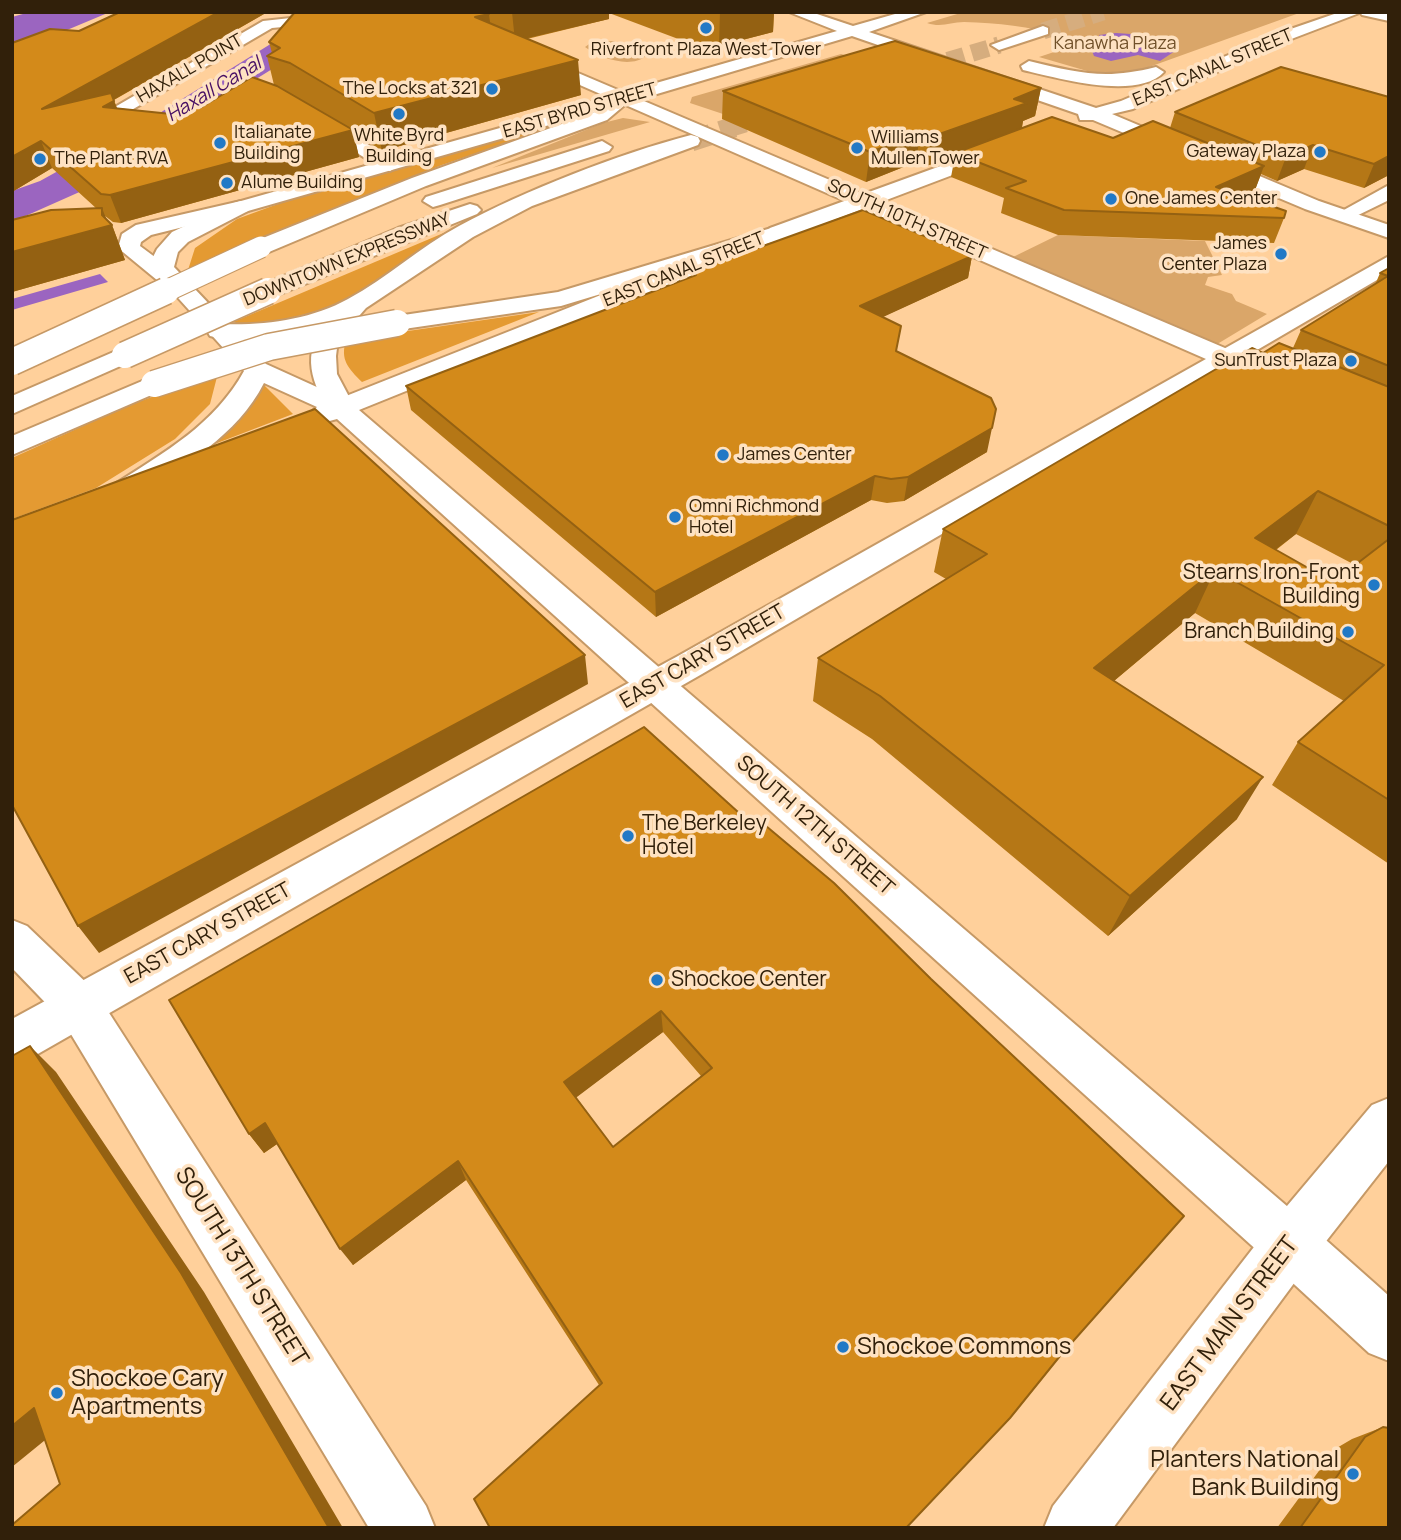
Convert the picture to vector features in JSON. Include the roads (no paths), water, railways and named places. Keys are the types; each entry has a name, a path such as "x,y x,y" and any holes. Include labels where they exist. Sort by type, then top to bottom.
{"main road":[{"name":"HAXALL POINT","path":"117,111 268,24 398,12"},
{"path":"858,12 922,32"},
{"name":"EAST BYRD STREET","path":"137,234 390,166 919,12"},
{"name":"EAST CANAL STREET","path":"1067,124 1093,113 1126,105 1288,35 1355,12"},
{"path":"1367,12 1389,17"},
{"path":"789,16 853,31 1093,113 1312,205 1389,232"},
{"path":"789,16 803,33 794,48"},
{"path":"1002,33 1043,31"},
{"name":"SOUTH 10TH STREET","path":"509,49 1280,382"},
{"path":"983,51 1029,66 1084,90 1093,113"},
{"path":"1029,66 1114,82 1139,79 1188,62 1225,62 1251,69"},
{"path":"12,362 259,257 419,182 601,116 624,98"},
{"path":"291,105 390,166"},
{"name":"DOWNTOWN EXPRESSWAY","path":"416,207 665,128"},
{"name":"DOWNTOWN EXPRESSWAY","path":"12,406 270,290 419,228 497,200 691,141"},
{"name":"EAST CANAL STREET","path":"292,427 778,233 1021,142"},
{"path":"219,331 248,334 322,319 358,303 465,232 525,202 655,152"},
{"path":"1344,216 1389,191"},
{"path":"1312,205 1319,218 1346,234 1371,258"},
{"name":"EAST BYRD STREET","path":"171,280 162,261 168,249 198,226 241,206"},
{"name":"DOWNTOWN EXPRESSWAY","path":"12,371 259,257 391,216"},
{"path":"114,232 137,234"},
{"path":"12,447 154,384 269,347 397,323 561,299 778,233"},
{"path":"137,234 130,239 129,248 171,280 257,370 341,408"},
{"name":"EAST CARY STREET","path":"12,1044 655,685 1224,358 1371,258"},
{"path":"341,408 324,374 323,356 326,339 358,303"},
{"path":"230,451 114,494 207,436 235,411 257,370"},
{"name":"SOUTH 12TH STREET","path":"341,408 1389,1334"},
{"name":"SOUTH 13TH STREET","path":"12,939 79,1006 404,1528"},
{"name":"EAST MAIN STREET","path":"1075,1528 1290,1244 1389,1122"}],"water":[{"path":"30,12 110,12 12,53 12,17"},
{"name":"Haxall Canal","path":"322,12 364,12 211,107 120,174 12,222 12,191 40,181 134,129"},
{"path":"1099,35 1145,35 1137,42 1142,43 1177,45 1175,51 1160,61 1138,55 1111,61 1094,56 1092,51 1104,50 1091,43 1101,40"},
{"path":"100,274 108,282 12,310 12,299"}],"tunnel":[{"path":"1043,31 1103,12"},
{"path":"900,75 999,45"},
{"path":"729,129 789,110"},
{"path":"691,141 734,127"}],"place":[{"name":"Riverfront Plaza West Tower","path":"706,28"},
{"name":"The Locks at 321","path":"492,89"},
{"name":"White Byrd Building","path":"399,114"},
{"name":"Italianate Building","path":"220,143"},
{"name":"Williams Mullen Tower","path":"857,148"},
{"name":"Gateway Plaza","path":"1320,152"},
{"name":"The Plant RVA","path":"40,159"},
{"name":"Alume Building","path":"227,183"},
{"name":"One James Center","path":"1111,199"},
{"name":"James Center Plaza","path":"1281,254"},
{"name":"SunTrust Plaza","path":"1351,361"},
{"name":"James Center","path":"723,455"},
{"name":"Omni Richmond Hotel","path":"675,517"},
{"name":"Stearns Iron-Front Building","path":"1374,585"},
{"name":"Branch Building","path":"1348,632"},
{"name":"The Berkeley Hotel","path":"628,836"},
{"name":"Shockoe Center","path":"657,980"},
{"name":"Shockoe Commons","path":"843,1347"},
{"name":"Shockoe Cary Apartments","path":"57,1393"},
{"name":"Planters National Bank Building","path":"1353,1474"}],"park label":[{"name":"Kanawha Plaza","path":"1115,44"}]}
